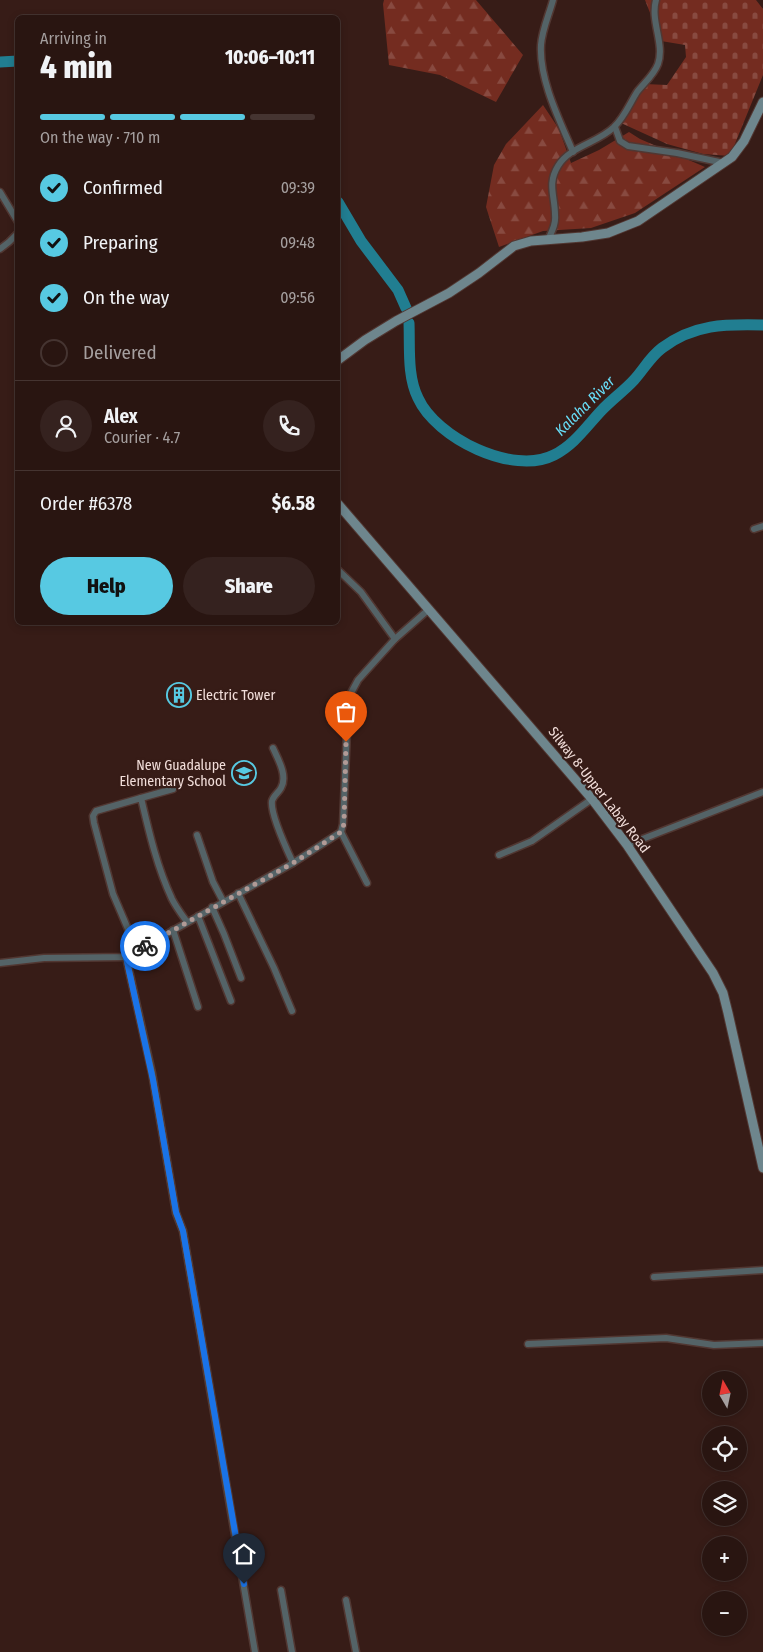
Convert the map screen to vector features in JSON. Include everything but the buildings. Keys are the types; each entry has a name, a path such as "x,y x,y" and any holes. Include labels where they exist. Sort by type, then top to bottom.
{"main road":[{"path":"340,359 396,321 457,288 514,246 531,241 608,233 650,214 725,163 744,141 763,102"},
{"name":"Silway 8-Upper Labay Road","path":"340,506 592,799 628,845 719,984 728,1013 763,1168"}],"street":[{"path":"553,0 541,44 542,62 551,96 573,152"},
{"path":"548,240 556,216 551,194 552,179 558,167 564,158 615,127 657,66 660,51 654,14 656,0"},
{"path":"615,127 620,141 628,146 677,153 725,163"},
{"path":"0,192 15,217"},
{"path":"0,249 15,236"},
{"path":"754,528 763,526"},
{"path":"340,572 361,592 395,639"},
{"path":"0,963 44,958 126,957 293,863 341,832 344,824 347,716 351,693 358,680 395,639 428,610"},
{"path":"273,748 283,779 282,787 272,803 278,828 293,863"},
{"path":"137,950 114,894 93,819 94,813 99,809 173,789"},
{"path":"628,845 763,792"},
{"path":"141,798 153,848 162,873 172,898 187,922"},
{"path":"499,855 532,842 592,799"},
{"path":"341,832 367,883"},
{"path":"197,836 213,882 223,901"},
{"path":"238,893 274,968 292,1011"},
{"path":"212,907 241,978"},
{"path":"198,916 231,1001"},
{"path":"172,930 198,1007"},
{"path":"126,957 153,1080 176,1212 183,1231 255,1652"},
{"path":"654,1277 763,1270"},
{"path":"528,1344 666,1338 714,1344 763,1343"},
{"path":"281,1590 292,1652"},
{"path":"346,1600 356,1652"}],"green space":[{"path":"384,0 476,0 523,55 496,102 440,75 389,65"},
{"path":"645,0 756,0 763,9 763,75 730,156 703,154 667,144 621,123 645,84 667,85 686,57 685,45 661,41"},
{"path":"543,105 559,129 571,163 599,150 629,132 640,139 705,167 635,213 591,228 543,231 499,247 486,207 494,165 506,144"}],"waterway":[{"name":"Kalaha River","path":"0,62 15,61"},
{"name":"Kalaha River","path":"340,205 361,241 398,290 406,308"},
{"name":"Kalaha River","path":"409,323 412,380 418,398 427,413 441,427 458,439 498,457 518,461 537,460 554,455 568,446 634,380 654,355 674,340 686,334 710,327 763,325"}],"way so far":[{"path":"145,946 293,863 341,832 344,824 346,742"}],"place":[{"name":"Electric Tower","path":"179,695"},
{"name":"New Guadalupe Elementary School","path":"244,773"}],"route":[{"path":"145,946 126,957 153,1080 176,1212 183,1231 244,1584"}]}
